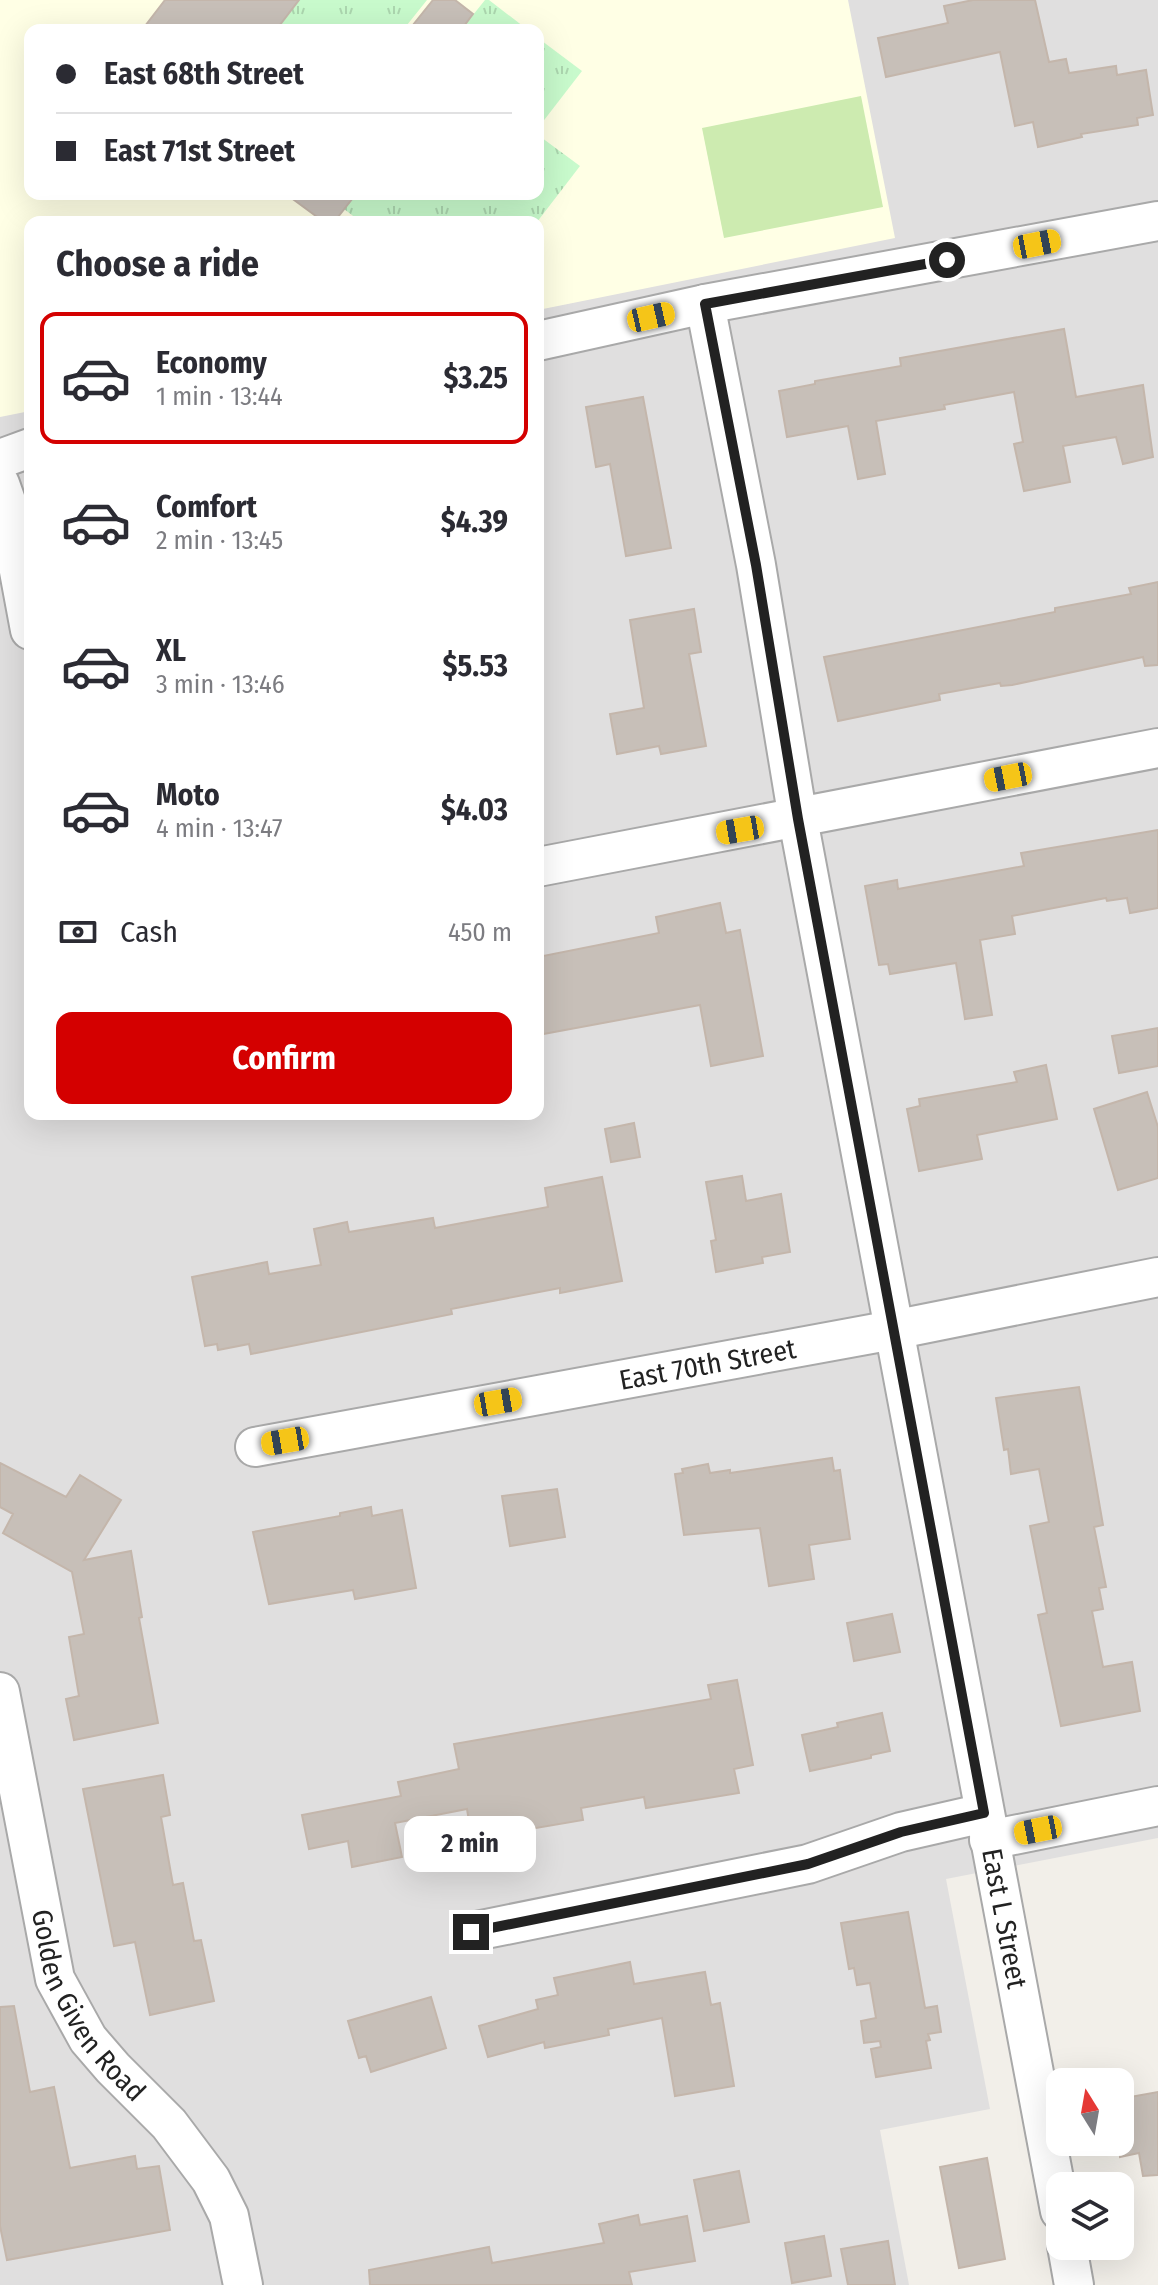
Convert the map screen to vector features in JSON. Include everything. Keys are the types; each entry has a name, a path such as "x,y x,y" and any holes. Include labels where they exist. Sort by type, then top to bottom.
{"street":[{"path":"544,340 705,304 1158,221"},
{"name":"East L Street","path":"705,304 756,565 798,819 893,1330 1053,2172"},
{"path":"0,459 24,450"},
{"path":"0,484 24,598"},
{"path":"544,866 1158,748"},
{"name":"East 70th Street","path":"255,1447 893,1330 1158,1277"},
{"name":"Golden Given Road","path":"0,1692 55,1979 88,2039 169,2124 211,2180 229,2216 241,2284"},
{"path":"471,1932 808,1864 901,1832 986,1826 1158,1806"},
{"path":"1070,2260 1074,2285"}],"shaded area":[{"path":"0,0 1158,0 1158,1838 946,1879 990,2109 880,2130 909,2285 0,2285"},
{"path":"0,0 848,0 895,238 544,309 544,216 24,216 24,412 0,417"}],"green space":[{"path":"299,0 427,0 408,24 281,24"},
{"path":"485,0 489,0 520,24 466,24"},
{"path":"544,42 582,71 544,120"},
{"path":"861,96 883,207 724,238 702,128"},
{"path":"544,139 580,166 542,216 353,216 344,209 351,200 544,200"}],"building":[{"path":"165,0 299,0 281,24 147,24"},
{"path":"433,0 455,0 473,14 466,24 414,24"},
{"path":"973,0 1035,0 1049,62 1066,59 1069,73 1116,66 1117,75 1146,70 1153,115 1137,118 1138,125 1081,134 1082,137 1038,147 1033,122 1015,126 1000,52 886,77 878,38 948,23 944,6"},
{"path":"294,200 351,200 339,216 316,216"},
{"path":"1064,329 1076,397 1143,385 1153,457 1123,464 1116,437 1063,446 1070,482 1024,491 1014,444 1023,442 1014,392 944,405 945,409 876,421 885,474 858,479 848,426 787,437 779,391 815,384 815,381 901,366 900,358"},
{"path":"643,397 671,548 626,556 610,464 596,467 586,407"},
{"path":"1158,582 1158,665 1145,666 1143,657 1012,685 1001,686 1000,683 939,694 940,700 838,721 824,657 1055,612 1055,608 1131,594 1129,588"},
{"path":"694,609 701,652 689,654 706,746 661,754 659,746 617,754 610,714 644,708 630,620"},
{"path":"1158,830 1158,908 1130,913 1127,898 1107,901 1106,898 1012,916 1015,934 980,940 992,1015 965,1019 956,963 890,974 888,964 879,965 865,886 897,880 898,889 1024,866 1021,853"},
{"path":"720,903 726,933 740,930 763,1056 711,1066 700,1005 544,1034 544,956 659,933 656,917"},
{"path":"1158,1028 1158,1066 1119,1073 1112,1036"},
{"path":"1046,1065 1057,1119 977,1135 982,1159 919,1171 907,1109 920,1106 919,1099 1017,1082 1014,1072"},
{"path":"1147,1092 1158,1127 1158,1178 1118,1190 1094,1109"},
{"path":"634,1123 640,1157 611,1162 605,1129"},
{"path":"742,1176 746,1201 781,1194 790,1252 762,1257 763,1263 716,1272 711,1241 716,1240 706,1182"},
{"path":"602,1177 622,1281 560,1293 560,1288 451,1309 452,1314 251,1354 249,1344 218,1350 217,1344 205,1346 192,1277 267,1262 269,1274 321,1265 314,1229 347,1222 349,1232 433,1218 435,1228 548,1207 545,1188"},
{"path":"1079,1387 1103,1525 1094,1527 1106,1587 1099,1588 1103,1609 1092,1611 1103,1667 1132,1662 1140,1711 1061,1726 1038,1615 1047,1613 1030,1526 1049,1522 1039,1469 1011,1474 996,1398"},
{"path":"832,1458 834,1471 840,1470 850,1539 809,1545 814,1579 769,1586 760,1528 684,1535 675,1474 683,1473 682,1469 708,1464 710,1473 730,1470 730,1473"},
{"path":"0,1463 66,1497 80,1475 121,1500 84,1560 131,1551 142,1617 139,1618 158,1723 74,1740 66,1699 79,1696 69,1637 84,1634 72,1572 3,1533 13,1514 0,1507"},
{"path":"557,1489 565,1537 510,1546 502,1496"},
{"path":"371,1507 372,1516 402,1510 416,1588 355,1599 353,1590 269,1604 253,1532"},
{"path":"892,1614 900,1652 854,1661 847,1623"},
{"path":"737,1680 753,1765 734,1769 739,1793 646,1808 644,1797 581,1808 583,1820 472,1839 467,1809 395,1823 402,1857 352,1867 348,1841 309,1849 302,1815 401,1796 398,1782 459,1769 454,1744 711,1699 708,1685"},
{"path":"882,1713 890,1751 810,1771 802,1735"},
{"path":"163,1775 170,1815 161,1817 173,1885 183,1883 194,1941 201,1940 214,2001 150,2015 135,1942 114,1946 83,1789"},
{"path":"908,1912 925,2008 937,2006 941,2032 928,2034 930,2040 926,2041 931,2068 876,2077 871,2049 881,2047 880,2041 864,2043 861,2021 876,2018 870,1983 857,1985 854,1968 849,1969 841,1923"},
{"path":"630,1962 634,1984 705,1972 711,2005 720,2003 734,2086 675,2096 662,2018 608,2029 609,2035 545,2048 544,2042 488,2057 479,2026 538,2009 536,2000 558,1995 554,1978"},
{"path":"431,1997 446,2048 371,2072 366,2056 359,2058 348,2021"},
{"path":"14,2006 30,2092 54,2087 70,2168 135,2156 137,2169 159,2166 170,2230 7,2260 0,2226 0,2007"},
{"path":"1158,2092 1158,2175 1143,2176 1139,2153 1134,2154 1134,2096"},
{"path":"987,2158 1005,2259 959,2268 940,2167"},
{"path":"739,2171 749,2222 704,2231 694,2180"},
{"path":"638,2215 640,2225 687,2216 695,2261 629,2272 632,2285 370,2285 369,2270 489,2247 492,2263 604,2243 599,2224"},
{"path":"824,2236 831,2276 792,2283 785,2243"},
{"path":"888,2241 895,2285 848,2285 841,2249"}],"route":[{"path":"471,1932 808,1864 901,1832 984,1813 798,819 756,565 705,304 947,260"}]}
